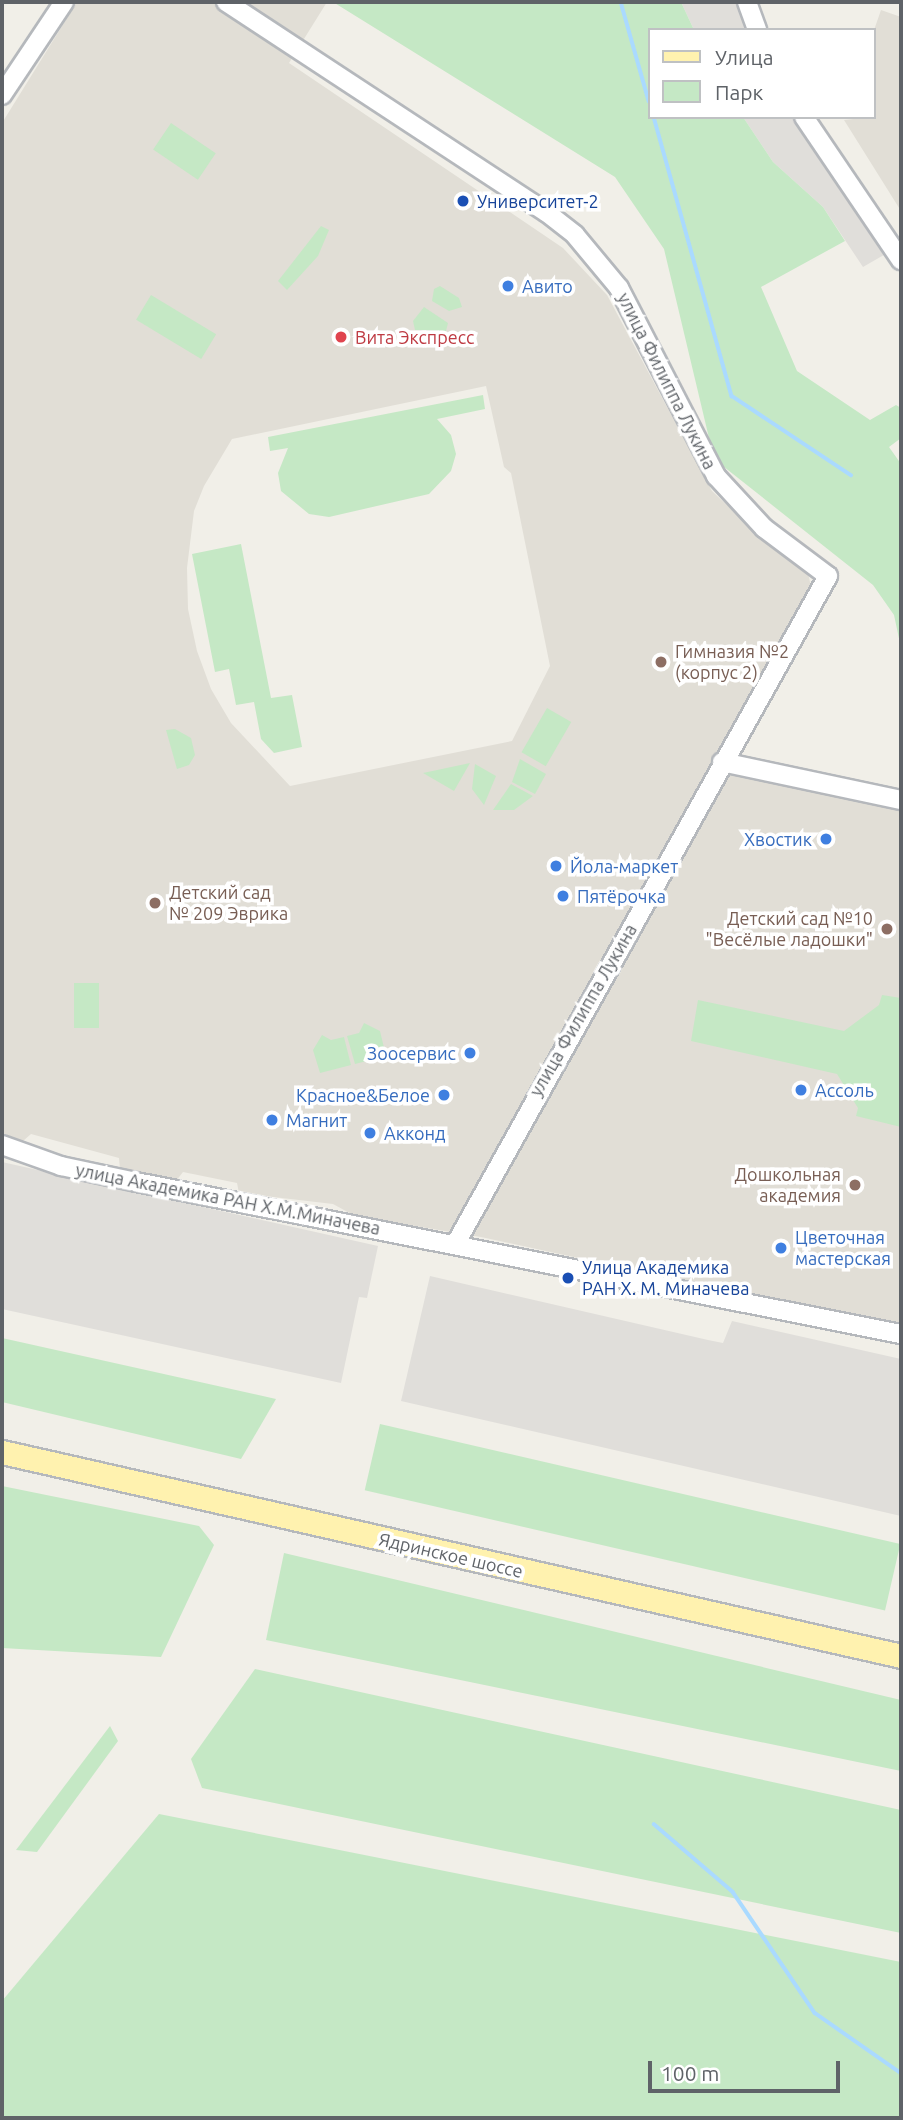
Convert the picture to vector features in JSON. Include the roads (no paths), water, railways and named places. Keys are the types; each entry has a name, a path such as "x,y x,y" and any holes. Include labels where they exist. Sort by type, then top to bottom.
{"main road":[{"name":"Ядринское шоссе","path":"2,1452 901,1656"}],"street":[{"path":"2,95 64,2"},
{"name":"улица Филиппа Лукина","path":"226,2 546,212 575,235 619,288 716,476 764,528 828,576 456,1243"},
{"path":"747,2 756,28"},
{"path":"805,119 901,260"},
{"path":"722,762 901,800"},
{"name":"улица Академика РАН Х.М.Миначева","path":"2,1145 61,1166 456,1243"},
{"path":"456,1243 901,1334"}],"waterway":[{"path":"621,2 648,97"},
{"path":"655,119 732,396 851,475"},
{"path":"654,1824 733,1892 815,2013 901,2073"}],"place":[{"name":"Университет-2","path":"463,201"},
{"name":"Авито","path":"508,286"},
{"name":"Вита Экспресс","path":"341,337"},
{"name":"Гимназия №2 (корпус 2)","path":"661,662"},
{"name":"Хвостик","path":"826,839"},
{"name":"Йола-маркет","path":"556,866"},
{"name":"Пятёрочка","path":"563,896"},
{"name":"Детский сад № 209 Эврика","path":"155,903"},
{"name":"Детский сад №10 \"Весёлые ладошки\"","path":"887,929"},
{"name":"Зоосервис","path":"470,1053"},
{"name":"Ассоль","path":"801,1090"},
{"name":"Красное&Белое","path":"444,1095"},
{"name":"Магнит","path":"272,1120"},
{"name":"Акконд","path":"370,1133"},
{"name":"Дошкольная академия","path":"855,1185"},
{"name":"Цветочная мастерская","path":"781,1248"},
{"name":"Улица Академика РАН Х. М. Миначева","path":"568,1278"}]}
